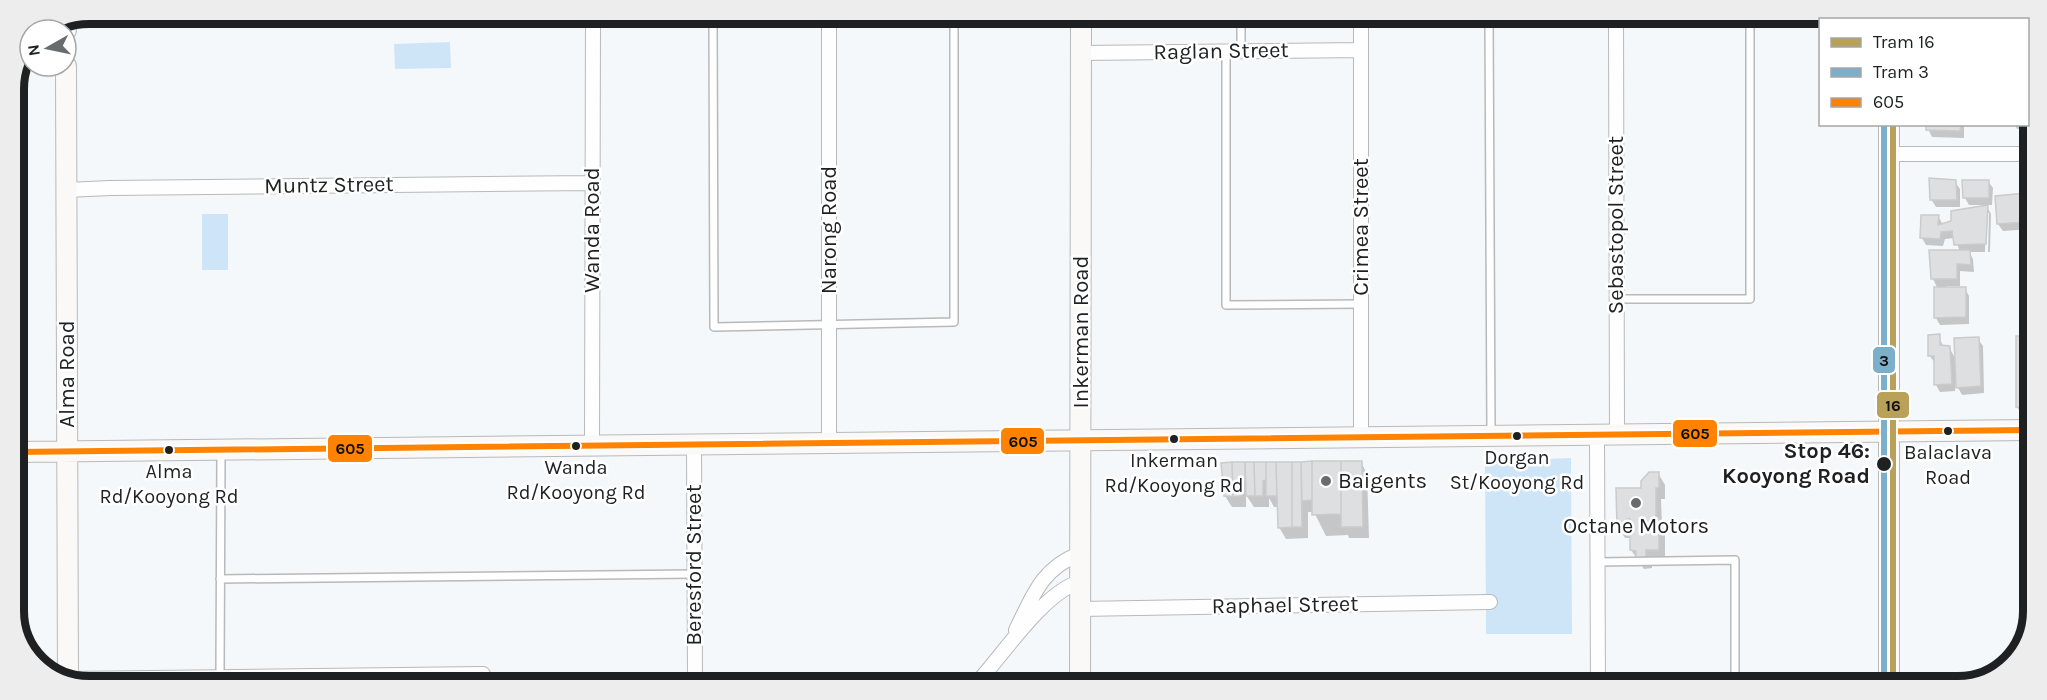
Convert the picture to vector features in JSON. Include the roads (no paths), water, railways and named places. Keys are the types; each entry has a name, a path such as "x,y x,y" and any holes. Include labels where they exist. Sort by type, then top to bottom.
{"street":[{"name":"Wanda Road","path":"592,446 593,24"},
{"name":"Narong Road","path":"829,444 830,24"},
{"name":"Inkerman Road","path":"1080,676 1081,24"},
{"name":"Crimea Street","path":"1361,24 1361,437"},
{"name":"Sebastopol Street","path":"1616,24 1617,434"},
{"name":"Raglan Street","path":"1081,53 1361,50"},
{"name":"Alma Road","path":"66,78 68,673"},
{"path":"1889,126 1889,676"},
{"path":"1889,154 2023,154"},
{"name":"Muntz Street","path":"66,190 592,183"},
{"path":"24,452 2023,430"},
{"path":"1598,435 1598,676"},
{"name":"Beresford Street","path":"694,446 695,676"},
{"path":"1006,651 1041,582 1057,564 1079,554"},
{"path":"983,676 1055,594 1068,585 1079,582"},
{"name":"Raphael Street","path":"1079,609 1490,602"},
{"path":"195,676 483,674"}],"lane":[{"path":"712,24 714,327 954,322 954,24"},
{"path":"1241,24 1241,50"},
{"path":"1489,24 1491,435"},
{"path":"1617,299 1750,299 1750,24"},
{"path":"1226,51 1226,305 1362,304"},
{"path":"220,675 221,451"},
{"path":"1598,561 1735,560 1735,676"},
{"path":"220,579 694,574"}],"tram line":[{"name":"3","path":"1884,126 1884,676"},
{"name":"16","path":"1893,126 1893,676"}],"place":[{"name":"Balaclava Road","path":"1948,431"},
{"name":"Dorgan St/Kooyong Rd","path":"1517,436"},
{"name":"Inkerman Rd/Kooyong Rd","path":"1174,439"},
{"name":"Wanda Rd/Kooyong Rd","path":"576,446"},
{"name":"Alma Rd/Kooyong Rd","path":"169,450"},
{"name":"Stop 46: Kooyong Road","path":"1884,464"},
{"name":"Baigents","path":"1326,481"},
{"name":"Octane Motors","path":"1636,503"}]}
